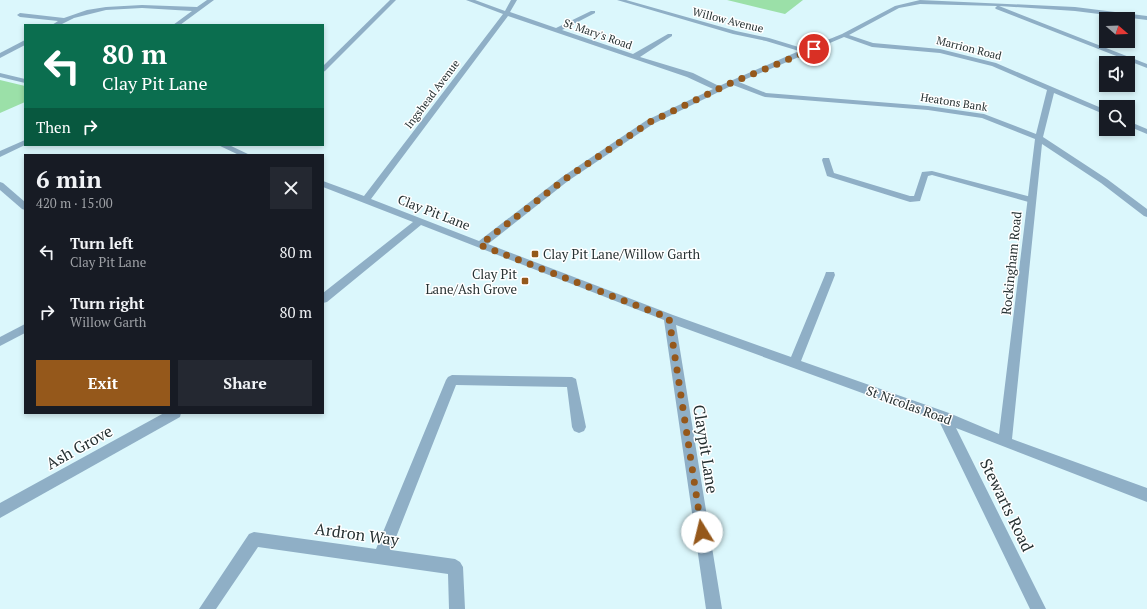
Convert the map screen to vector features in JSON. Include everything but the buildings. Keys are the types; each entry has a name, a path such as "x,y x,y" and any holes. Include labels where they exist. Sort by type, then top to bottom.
{"street":[{"path":"177,24 211,0"},
{"path":"324,69 393,0"},
{"name":"St Mary's Road","path":"469,0 690,75 720,89"},
{"name":"Ingshead Avenue","path":"365,200 507,13 514,0"},
{"name":"Willow Avenue","path":"620,0 735,33 767,39 808,52"},
{"path":"480,245 565,179 650,122 733,82 844,36 897,7 920,2 988,4 1075,9 1147,18"},
{"path":"988,4 1147,66"},
{"path":"57,24 63,20 81,14 124,6 197,10"},
{"path":"557,30 593,12"},
{"path":"20,15 63,20"},
{"path":"634,57 670,35"},
{"name":"Marrion Road","path":"844,36 872,45 940,51 994,64 1099,110"},
{"path":"0,56 24,43"},
{"name":"Heatons Bank","path":"733,82 765,95 928,108 984,116 1039,138 1104,181 1147,214"},
{"name":"Rockingham Road","path":"1005,442 1039,138 1051,88"},
{"path":"1135,126 1147,132"},
{"path":"0,154 24,142"},
{"path":"224,146 243,154"},
{"path":"235,151 241,146"},
{"name":"Clay Pit Lane","path":"324,184 669,318"},
{"path":"0,185 24,206"},
{"path":"324,298 420,222"},
{"path":"794,364 830,275"},
{"name":"St Nicolas Road","path":"669,318 944,417 1005,442 1147,495"},
{"name":"Claypit Lane","path":"669,318 714,609"},
{"path":"0,342 24,329"},
{"path":"381,556 452,380 572,382 579,427"},
{"name":"Ash Grove","path":"0,512 172,414"},
{"name":"Stewarts Road","path":"944,417 1038,609"},
{"name":"Ardron Way","path":"207,609 254,538 455,567 457,609"}],"lane":[{"path":"0,75 24,81"},
{"path":"826,160 830,174 910,199 917,199 925,174 932,173 1032,200"}],"green space":[{"path":"727,0 803,0 785,14"},
{"path":"0,80 24,86 24,102 0,113"}],"place":[{"name":"Clay Pit Lane/Willow Garth","path":"535,254"},
{"name":"Clay Pit Lane/Ash Grove","path":"525,281"}],"route":[{"path":"702,532 669,318 480,245 565,179 650,122 733,82 814,49"}]}
